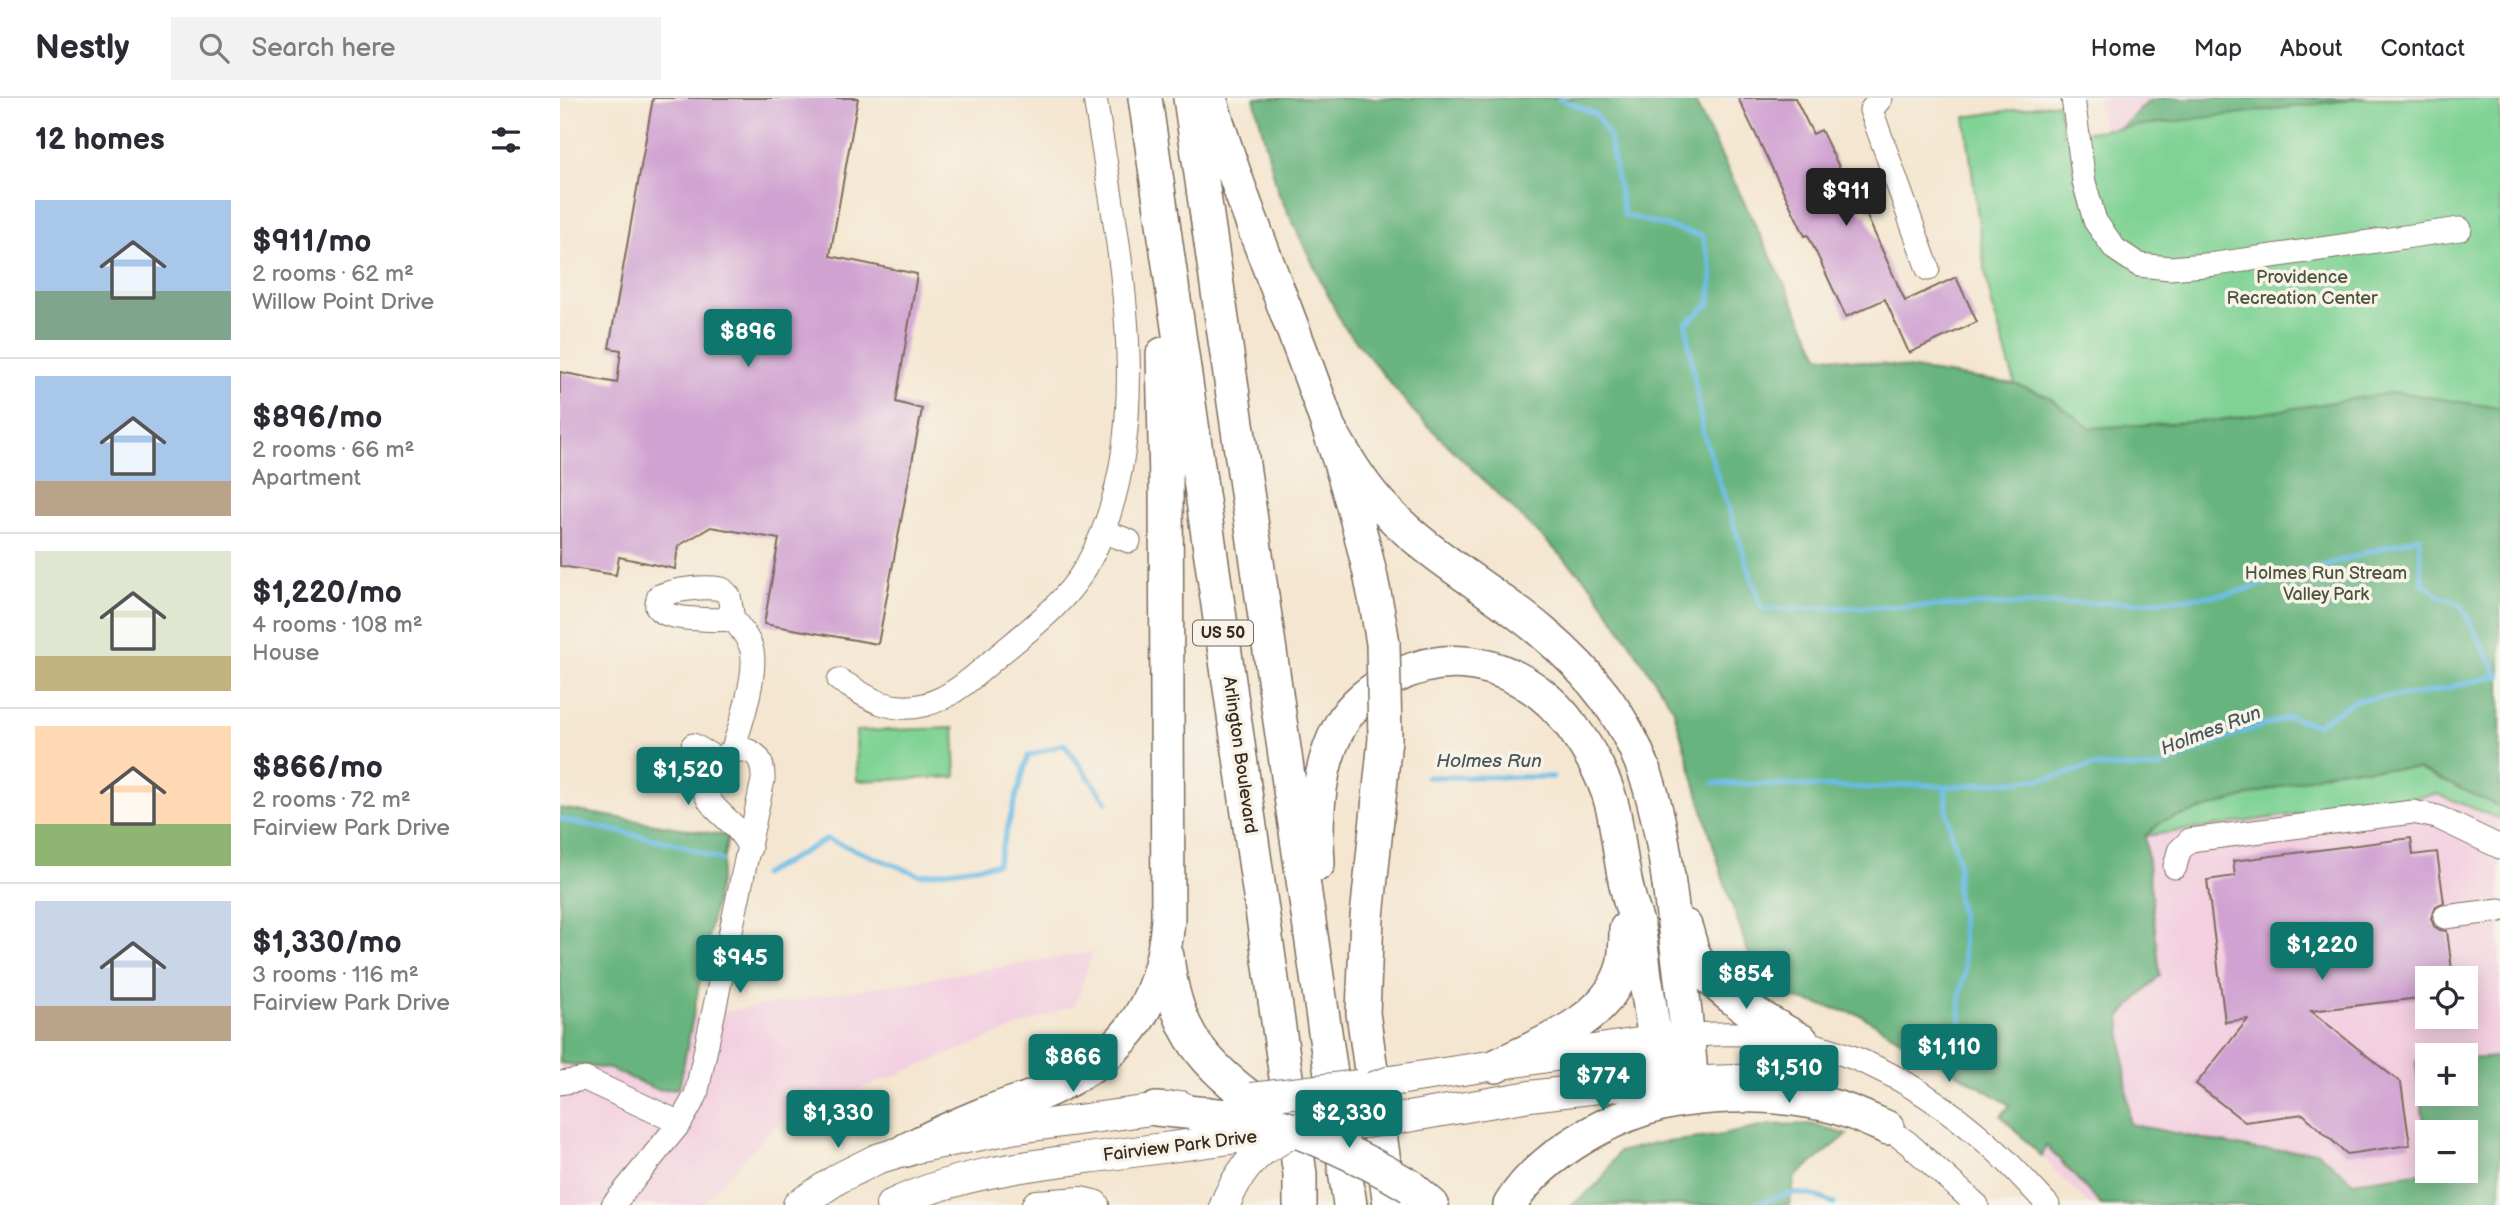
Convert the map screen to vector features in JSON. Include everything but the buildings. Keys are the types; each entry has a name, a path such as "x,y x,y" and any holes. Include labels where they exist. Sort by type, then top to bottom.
{"highway":[{"name":"Arlington Boulevard","path":"1145,98 1301,1195"},
{"path":"1167,98 1190,247 1225,339"},
{"name":"US 50","path":"1191,98 1350,1205"},
{"path":"1210,98 1240,192 1330,430 1370,572 1383,643 1385,738 1367,917 1363,1013 1410,1199"},
{"path":"1159,197 1166,483 1166,944 1170,979 1179,1014 1189,1036 1228,1082 1258,1126"},
{"path":"1330,430 1354,471 1381,505 1443,559 1540,631 1573,660 1604,696 1633,740 1652,789 1667,867 1689,1035 1676,1079"},
{"path":"1330,1061 1334,992 1318,873 1318,811 1321,782 1336,736 1349,714 1370,690 1401,673 1425,665 1472,663 1497,668 1532,686 1555,705 1573,728 1601,777 1613,811 1627,891 1638,925 1656,1040 1676,1079"},
{"path":"1667,867 1694,954 1724,991 1744,1007 1802,1041"},
{"path":"1496,1066 1572,1028 1592,1013 1613,991 1622,971 1626,950 1627,891"},
{"path":"906,1150 985,1113 1048,1089 1101,1060 1118,1045 1150,1001 1166,944"},
{"path":"1510,1205 1519,1189 1562,1150 1641,1111 1682,1100 1772,1098 1818,1103 1888,1128"},
{"path":"1156,1109 1295,1131 1350,1152 1410,1199"}],"main road":[{"name":"Fairview Park Drive","path":"891,1205 947,1183 1003,1169 1258,1126 1391,1080 1689,1035"},
{"path":"1225,1205 1243,1171 1258,1126 1295,1131 1396,1119 1530,1096 1676,1079"},
{"path":"1295,1131 1356,1093 1391,1080"},
{"path":"797,1205 839,1178 877,1159 906,1150 1012,1129 1156,1109"},
{"path":"1037,1205 1081,1202 1094,1205"}],"street":[{"path":"839,680 874,700 894,706 921,706 952,694 1062,600 1086,567 1102,531 1119,471 1126,425 1128,375 1126,309 1096,98"},
{"path":"2073,98 2084,182 2095,221 2115,249 2139,265 2170,268 2216,264 2460,229"},
{"path":"1870,102 1928,269"},
{"path":"1102,531 1129,541"},
{"path":"726,755 746,708 753,657 746,637 733,619"},
{"path":"693,745 726,755"},
{"path":"613,1205 680,1123 696,1095 750,848 763,770 760,760 753,752 744,749 726,755 707,772 704,785 706,795 739,831 750,848"},
{"path":"2175,867 2179,851 2190,839 2413,812 2437,817 2500,847"},
{"path":"2445,917 2500,910"},
{"name":"Fairview Park Drive","path":"1689,1035 1740,1032 1802,1041 1861,1059 1934,1100 1993,1148 2048,1205"},
{"path":"1676,1079 1751,1076 1799,1085 1836,1098 1888,1128 1977,1205"},
{"path":"560,1083 585,1079 680,1123"}],"shaded area":[{"path":"2098,98 2372,98 2103,131"},
{"path":"2340,769 2500,807 2500,1204 2089,1205 2042,1157 2098,901 2148,825"},
{"path":"1093,952 1076,1004 780,1121 701,1205 560,1205 560,1038"}],"green space":[{"name":"Holmes Run Stream Valley Park","path":"1254,98 1693,98 1819,355 2015,384 2047,396 2090,428 2219,420 2397,392 2500,408 2500,807 2418,769 2340,769 2163,821 2145,836 2160,975 2120,1017 2130,1124 2257,1150 2316,1151 2353,1182 2415,1173 2415,1183 2478,1183 2478,1120 2424,1120 2422,1106 2478,1106 2478,1058 2500,1057 2500,1205 2101,1205 2046,1145 2042,1157 2001,1116 2010,1105 1860,1015 1761,990 1722,875 1673,708 1591,585 1415,413 1342,324 1278,192"},
{"path":"2163,98 2366,98 2121,128 2149,101"},
{"path":"2357,98 2500,98 2500,819 2437,794 2145,836 2036,428 2015,384 1992,305 1965,117 2058,103 2063,135"},
{"path":"954,728 956,777 857,781 856,731"},
{"path":"560,808 728,836 679,1088 658,1090 610,1069 560,1063"},
{"path":"1811,1124 1847,1135 1795,1177 1789,1205 1572,1205 1600,1182 1618,1152 1651,1144 1716,1136 1770,1125"}],"waterway":[{"path":"1559,98 1595,114 1609,136 1624,215 1702,236 1712,270 1710,303 1686,324 1703,432 1762,609 2144,602 2230,594 2419,537 2422,582 2440,596 2461,605 2498,676"},
{"name":"Holmes Run","path":"1714,783 1872,788 1920,784 1945,787 2052,778 2092,766 2154,769 2239,733 2290,717 2316,725 2356,700 2426,693 2500,675"},
{"name":"Holmes Run","path":"762,875 827,839 920,875 997,864 1028,756 1064,744 1107,802"},
{"name":"Holmes Run","path":"1426,777 1553,777"},
{"path":"1945,787 1948,817 1959,865 1956,888 1965,973 1960,995 1961,1047"},
{"name":"Holmes Run","path":"560,819 681,845 721,860"},
{"path":"1755,1205 1794,1194 1813,1196 1834,1204"}],"park label":[{"name":"Providence Recreation Center","path":"2302,287"}]}
